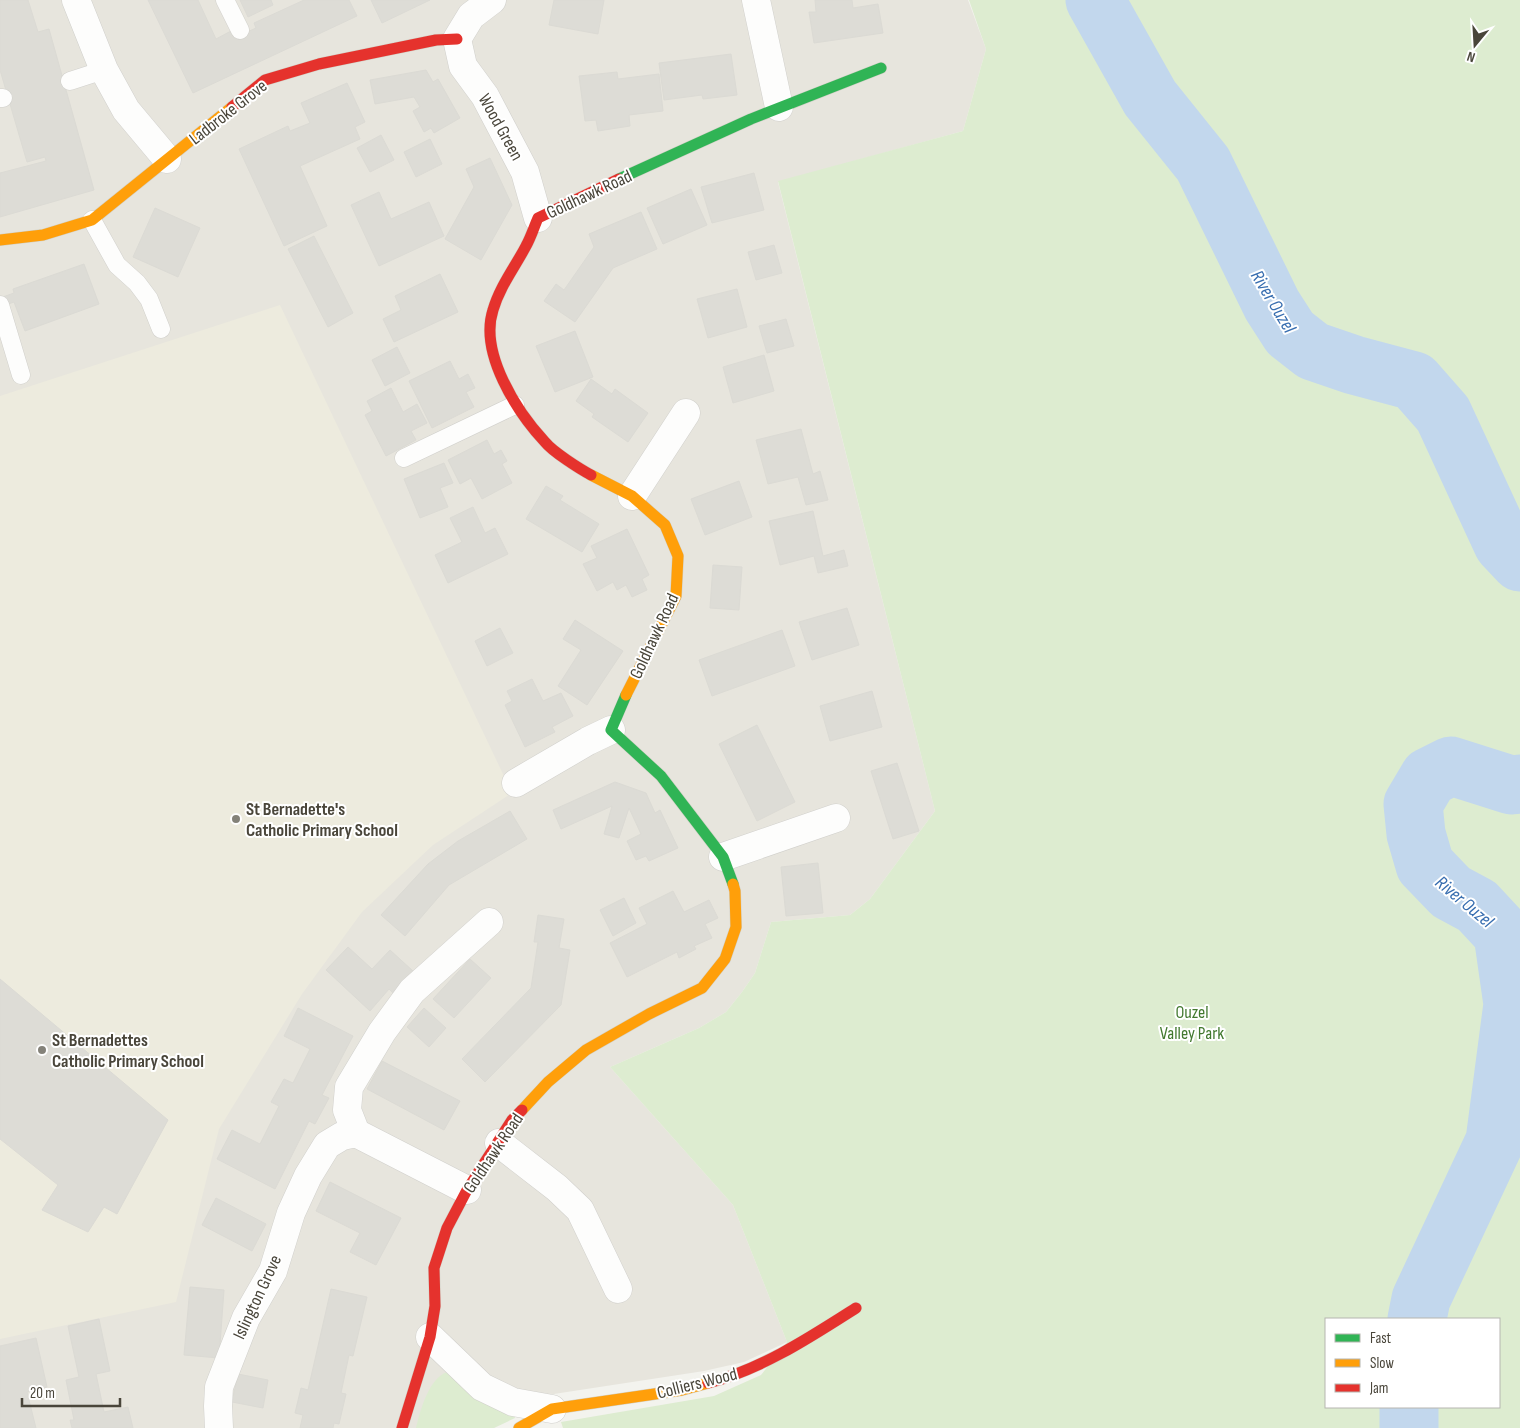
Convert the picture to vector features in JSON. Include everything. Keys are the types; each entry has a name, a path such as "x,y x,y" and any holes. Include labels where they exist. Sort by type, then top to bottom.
{"street":[{"path":"76,0 104,70 126,110 167,159"},
{"path":"457,39 471,16 492,0"},
{"path":"756,0 778,107"},
{"name":"Ladbroke Grove","path":"0,240 43,235 92,220 167,159 261,72 337,60 436,40 457,39"},
{"name":"Wood Green","path":"457,39 463,66 485,96 525,172 538,218"},
{"name":"Goldhawk Road","path":"402,1428 430,1337 434,1306 434,1268 447,1228 467,1190 499,1143 512,1120 542,1088 586,1050 649,1014 702,988 726,958 736,927 735,891 722,857 662,776 611,730 633,680 676,596 678,556 665,525 632,496 587,473 546,444 515,405 502,378 490,342 492,311 504,280 526,246 538,218 778,107 829,86 882,68"},
{"path":"632,496 686,413"},
{"path":"516,783 588,741 611,730"},
{"path":"722,857 836,818"},
{"path":"467,1190 356,1132 347,1110 349,1087 382,1032 412,991 489,922"},
{"name":"Islington Grove","path":"219,1428 219,1387 246,1318 273,1271 291,1213 308,1176 327,1145 342,1136 356,1132"},
{"path":"499,1143 557,1188 580,1210 618,1289"},
{"name":"Colliers Wood","path":"430,1337 482,1387 513,1402 552,1409 682,1390 728,1378 802,1343 856,1308"},
{"name":"Colliers Wood","path":"519,1428 552,1409"}],"lane":[{"path":"225,0 240,30"},
{"path":"70,80 104,70"},
{"path":"92,220 117,265 137,283 149,299 161,329"},
{"path":"0,305 21,375"},
{"path":"404,458 515,405"}],"shaded area":[{"path":"0,0 968,0 986,49 963,131 778,182 935,811 870,899 850,915 771,922 755,973 726,1012 699,1028 610,1067 733,1205 787,1342 744,1362 704,1371 554,1394 519,1393 494,1428 0,1428"},
{"name":"St Bernadette's Catholic Primary School","path":"280,305 512,793 433,845 362,912 302,994 219,1129 176,1302 0,1339 0,396"}],"green space":[{"name":"Ouzel Valley Park","path":"969,0 1520,0 1520,1428 563,1428 561,1422 714,1396 761,1375 787,1342 733,1205 610,1067 699,1028 726,1012 755,973 771,922 850,915 870,899 935,811 778,181 963,131 986,49"},
{"path":"447,1372 453,1373 514,1413 515,1418 494,1428 416,1428 430,1388 441,1375"}],"building":[{"path":"0,0 28,0 38,32 49,29 94,190 0,217 0,173 46,161 45,157 27,162 0,70"},
{"path":"148,0 198,0 216,39 231,31 234,38 256,28 254,23 304,0 349,0 357,16 193,93"},
{"path":"240,0 271,0 273,5 248,17"},
{"path":"371,0 430,0 382,23"},
{"path":"554,0 604,0 598,34 549,25"},
{"path":"815,0 852,0 853,8 878,4 883,33 814,43 809,12 816,12"},
{"path":"731,54 737,95 703,99 702,95 664,100 659,63"},
{"path":"426,70 433,82 438,79 460,118 434,133 431,128 424,132 413,111 420,107 414,97 375,104 370,80"},
{"path":"617,72 618,79 659,74 663,111 629,115 630,126 598,131 596,120 585,121 579,76"},
{"path":"347,83 365,122 355,127 360,139 300,166 327,226 284,246 239,149 288,126 290,131 310,123 301,103"},
{"path":"381,135 394,160 370,172 357,148"},
{"path":"430,139 442,164 416,177 404,152"},
{"path":"490,158 512,205 481,260 445,239 474,187 466,169"},
{"path":"754,173 764,210 712,223 701,187"},
{"path":"691,189 707,225 663,244 647,208"},
{"path":"379,192 391,219 429,202 444,236 379,266 351,205"},
{"path":"155,208 200,228 178,277 133,257"},
{"path":"641,212 657,249 613,268 575,322 544,301 556,284 564,290 594,247 589,234"},
{"path":"314,236 353,313 328,327 288,249"},
{"path":"774,245 782,273 756,280 748,252"},
{"path":"84,264 99,304 25,331 14,302 0,307 0,298 14,293 13,289"},
{"path":"440,274 458,312 394,342 383,319 401,310 395,296"},
{"path":"737,289 747,327 708,338 697,299"},
{"path":"786,319 794,346 767,353 759,326"},
{"path":"575,331 593,377 555,392 536,346"},
{"path":"397,347 410,373 385,386 372,360"},
{"path":"764,355 774,391 733,403 723,367"},
{"path":"450,361 459,379 468,374 475,388 466,392 474,407 432,428 409,381"},
{"path":"591,379 612,394 615,389 648,413 628,442 592,417 594,414 576,401"},
{"path":"391,388 403,412 417,404 427,423 411,431 416,440 386,456 365,415 372,411 367,401"},
{"path":"801,429 813,474 820,471 828,500 806,505 798,477 768,484 756,440"},
{"path":"487,440 494,454 501,450 507,461 502,464 512,483 482,499 471,478 460,484 448,460"},
{"path":"444,463 453,483 440,488 448,507 420,518 404,479"},
{"path":"739,481 752,517 705,535 691,499"},
{"path":"546,486 563,496 560,500 599,524 582,552 526,519"},
{"path":"473,507 485,533 495,528 508,554 448,583 435,555 462,542 450,518"},
{"path":"813,511 823,556 844,550 848,566 818,573 814,556 780,565 769,521"},
{"path":"627,529 649,575 642,579 647,590 632,597 626,585 617,590 613,582 597,591 583,564 597,558 591,546"},
{"path":"713,565 742,567 739,610 710,608"},
{"path":"847,608 859,645 812,660 799,622"},
{"path":"575,620 623,651 587,705 558,686 581,650 563,639"},
{"path":"500,628 513,653 487,666 475,641"},
{"path":"782,630 795,666 712,696 699,660"},
{"path":"532,679 543,701 561,693 573,716 552,727 555,732 525,747 505,705 512,701 507,691"},
{"path":"872,691 882,727 830,741 820,706"},
{"path":"757,725 795,802 757,821 719,744"},
{"path":"897,763 919,831 893,839 871,771"},
{"path":"615,782 646,793 655,813 660,810 678,848 649,861 646,856 636,860 627,841 641,834 629,808 619,838 604,834 612,806 561,829 553,810"},
{"path":"510,811 527,839 449,885 405,936 381,915 428,864 458,841"},
{"path":"818,863 823,913 786,916 781,867"},
{"path":"673,891 684,912 709,900 718,918 705,924 712,938 694,946 696,949 679,958 677,952 627,977 610,943 647,924 639,908"},
{"path":"624,898 636,923 613,936 600,910"},
{"path":"538,915 564,919 559,948 570,950 561,1005 485,1082 462,1059 531,988 538,942 534,942"},
{"path":"348,947 372,969 390,950 413,971 393,993 389,989 370,1011 326,970"},
{"path":"470,959 491,978 454,1018 433,999"},
{"name":"St Bernadettes Catholic Primary School","path":"0,979 168,1120 117,1214 104,1207 88,1232 42,1210 58,1185 0,1139"},
{"path":"298,1008 353,1036 322,1095 329,1098 315,1124 309,1121 275,1189 217,1159 232,1130 260,1144 279,1106 271,1102 284,1079 293,1083 310,1049 284,1036"},
{"path":"424,1008 446,1028 429,1047 407,1027"},
{"path":"382,1061 460,1101 444,1130 367,1089"},
{"path":"330,1182 401,1218 376,1265 350,1252 360,1233 316,1211"},
{"path":"216,1198 266,1224 252,1251 202,1225"},
{"path":"190,1287 224,1290 219,1358 184,1355"},
{"path":"331,1289 367,1297 353,1356 349,1355 341,1393 346,1394 339,1424 334,1423 333,1428 300,1428 303,1415 295,1413 301,1388 308,1390"},
{"path":"99,1319 110,1371 96,1374 104,1412 128,1407 133,1428 72,1428 70,1420 74,1420 66,1380 79,1377 68,1326"},
{"path":"36,1338 47,1387 27,1392 36,1428 0,1428 0,1346"},
{"path":"238,1374 268,1380 263,1408 232,1402"}],"waterway":[{"name":"River Ouzel","path":"1095,0 1150,98 1203,164 1272,305 1290,333 1313,351 1354,365 1414,381 1443,414 1503,544 1520,562"},
{"name":"River Ouzel","path":"1417,1318 1421,1299 1495,1141 1513,1004 1503,934 1477,906 1451,892 1425,865 1416,834 1413,804 1429,777 1451,766 1511,785 1520,784"},
{"name":"River Ouzel","path":"1409,1408 1409,1428"}],"traffic: fast":[{"path":"619,179 751,119 881,68"},
{"path":"626,695 611,730 661,776 723,857 733,884"}],"traffic: slow":[{"path":"0,240 43,235 92,220 232,107"},
{"path":"591,475 632,496 665,525 678,556 676,596 626,695"},
{"path":"522,1110 548,1082 586,1050 649,1014 702,988 725,959 736,927 735,891 733,884"},
{"path":"519,1428 552,1409 682,1390 708,1383"}],"traffic: jam":[{"path":"232,107 265,80 319,64 436,40 457,39"},
{"path":"591,475 549,446 523,415 503,381 496,363 491,345 490,327 493,310 500,293 528,243 538,218 619,179"},
{"path":"402,1428 430,1337 435,1306 434,1268 447,1228 467,1190 512,1120 522,1110"},
{"path":"708,1383 747,1370 785,1352 856,1308"}],"place":[{"name":"St Bernadette's Catholic Primary School","path":"236,819"},
{"name":"St Bernadettes Catholic Primary School","path":"42,1050"}]}
